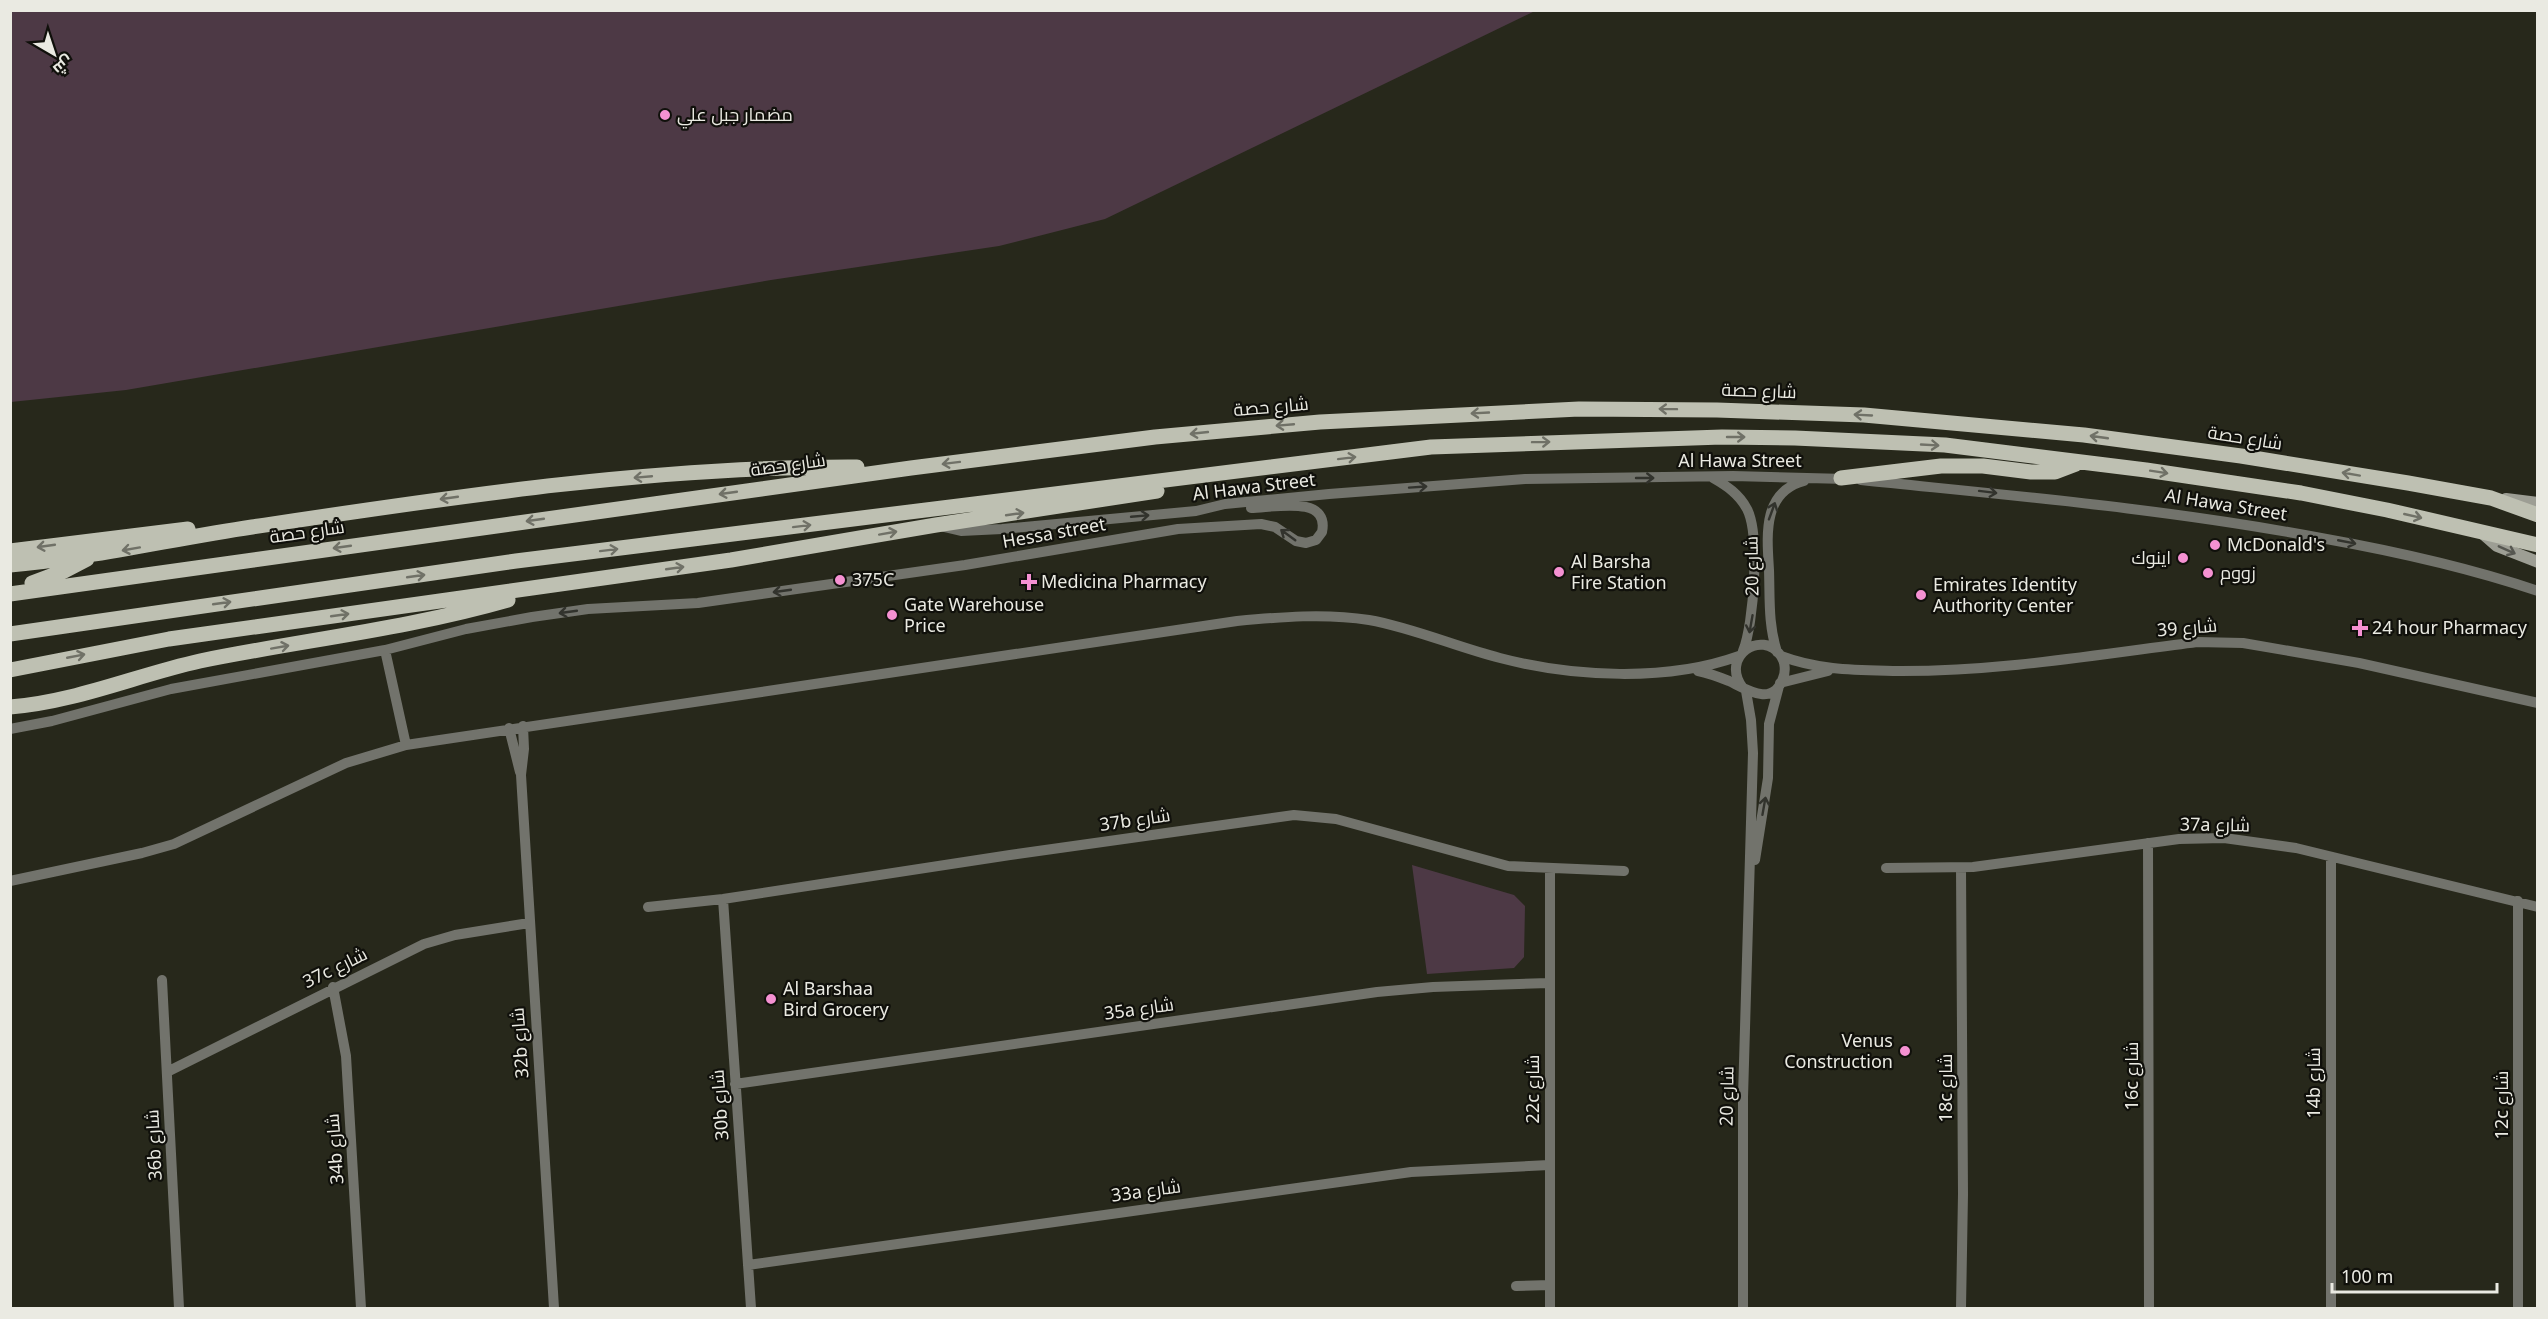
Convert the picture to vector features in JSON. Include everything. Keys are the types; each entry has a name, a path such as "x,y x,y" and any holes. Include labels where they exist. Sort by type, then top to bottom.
{"main road":[{"name":"شارع حصة","path":"10,594 911,468 1155,437 1310,423 1579,409 1717,410 1927,419 2084,435 2324,469 2491,498 2538,515"},
{"path":"10,634 525,560 1431,447 1722,437 1945,445 2301,493 2538,545"},
{"path":"1841,478 1941,466 1983,466 2031,472 2055,472 2080,463"},
{"path":"10,565 92,556 251,527 537,486 666,474 800,468 911,468"},
{"path":"13,670 119,648 220,632 555,586 731,560 936,525 1046,510 1204,484 1268,468"},
{"path":"2491,498 2538,503"},
{"path":"10,550 200,528 251,527"},
{"path":"2480,531 2497,546 2538,562"},
{"path":"10,588 50,578 92,556"},
{"path":"10,707 60,700 201,661 430,620 555,586"}],"street":[{"name":"Al Hawa Street","path":"936,525 961,531 981,530 1196,511 1225,504 1329,494 1525,479 1825,477 2123,506 2272,528 2406,554 2538,591"},
{"name":"شارع 20","path":"1779,654 1769,618 1767,523 1772,508 1784,490 1794,483 1825,477"},
{"name":"شارع 20","path":"1713,478 1738,496 1748,510 1753,526 1752,618 1741,654"},
{"name":"Hessa street","path":"386,650 466,629 532,617 588,609 687,604 965,565 1178,529 1261,524 1275,527 1296,541 1306,543 1316,540 1323,526 1317,513 1300,505 1196,511"},
{"path":"10,875 53,871 142,853 174,844 346,763 406,745 1208,625 1294,616 1330,616 1386,624 1499,658 1546,669 1609,673 1692,670 1709,667 1741,654 1752,646 1763,645 1779,654 1785,670 1780,685 1771,692 1761,695 1718,677 1692,670"},
{"name":"شارع 39","path":"1779,654 1807,665 1834,670 1936,670 1998,667 2197,642 2228,641 2359,663 2538,703"},
{"path":"10,729 43,723 191,685 386,650 406,745"},
{"path":"1741,654 1736,663 1736,676 1744,689"},
{"name":"شارع 39","path":"1780,685 1834,670"},
{"name":"شارع 20","path":"1751,884 1768,778 1769,724 1780,685"},
{"name":"شارع 20","path":"1743,1308 1743,1097 1751,884 1749,834 1753,735 1744,689"},
{"name":"32b شارع","path":"523,726 524,749 521,775 554,1308"},
{"name":"32b شارع","path":"509,728 521,775"},
{"name":"37b شارع","path":"648,908 1294,815 1336,819 1488,862 1550,869 1624,871"},
{"name":"37a شارع","path":"1886,868 1961,868 2148,843 2224,838 2260,842 2331,857 2538,907"},
{"name":"16c شارع","path":"2148,843 2150,1308"},
{"name":"14b شارع","path":"2331,857 2331,1308"},
{"name":"18c شارع","path":"1961,868 1963,1194 1961,1308"},
{"name":"22c شارع","path":"1550,869 1550,1308"},
{"path":"10,881 33,878 53,871"},
{"name":"30b شارع","path":"723,899 751,1308"},
{"name":"12c شارع","path":"2518,901 2518,1308"},
{"name":"37c شارع","path":"166,1072 410,950 440,939 529,923"},
{"name":"36b شارع","path":"162,980 179,1308"},
{"name":"35a شارع","path":"735,1084 1377,992 1433,987 1549,983"},
{"name":"34b شارع","path":"333,987 346,1056 361,1308"},
{"name":"33a شارع","path":"748,1265 1411,1172 1550,1165"},
{"path":"1516,1286 1550,1285"}],"shaded area":[{"name":"مضمار جبل علي","path":"11,10 1535,11 1105,219 999,246 771,280 126,390 11,402"},
{"path":"1412,865 1514,895 1525,906 1524,957 1514,968 1427,974"}],"place":[{"name":"مضمار جبل علي","path":"665,115"},
{"name":"McDonald's","path":"2215,545"},
{"name":"اينوك","path":"2183,558"},
{"name":"Al Barsha Fire Station","path":"1559,572"},
{"name":"زووم","path":"2208,573"},
{"name":"375C","path":"840,580"},
{"name":"Medicina Pharmacy","path":"1029,582"},
{"name":"Emirates Identity Authority Center","path":"1921,595"},
{"name":"Gate Warehouse Price","path":"892,615"},
{"name":"24 hour Pharmacy","path":"2360,628"},
{"name":"Al Barshaa Bird Grocery","path":"771,999"},
{"name":"Venus Construction","path":"1905,1051"}]}
